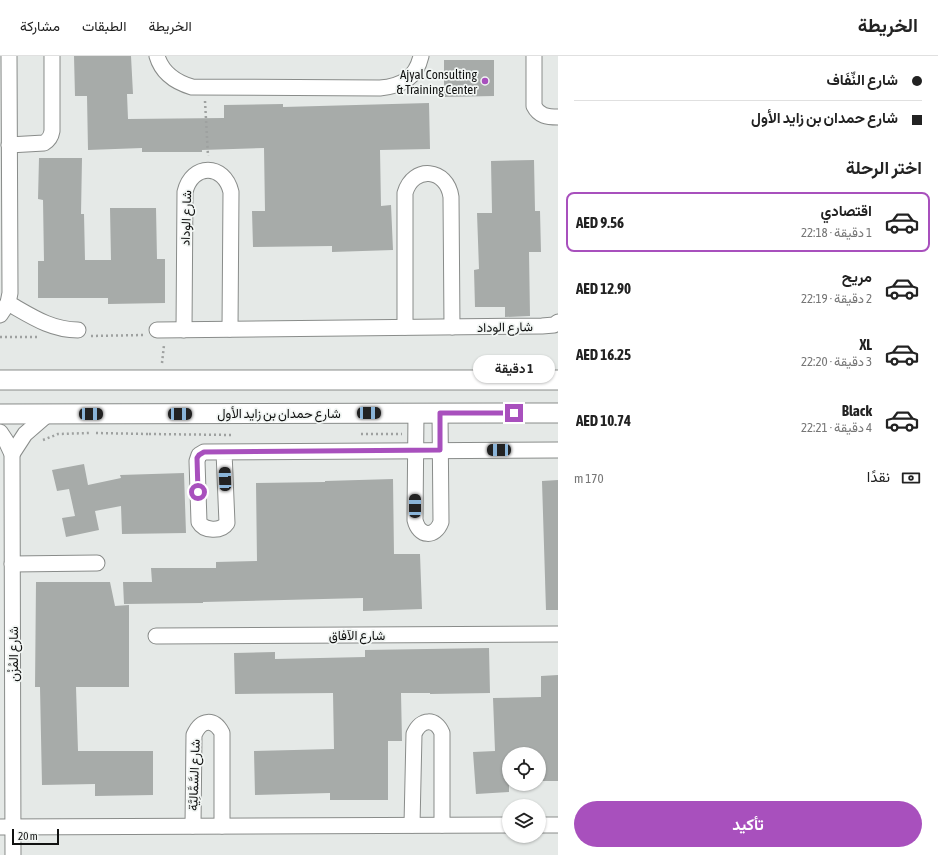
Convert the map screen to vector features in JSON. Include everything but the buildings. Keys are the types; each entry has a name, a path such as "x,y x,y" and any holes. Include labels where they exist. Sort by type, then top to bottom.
{"main road":[{"path":"523,380 558,366"},
{"path":"0,380 558,380"},
{"name":"شارع حمدان بن زايد الأول","path":"0,414 558,413"}],"street":[{"path":"9,56 10,293 4,309 63,329 78,330"},
{"path":"9,145 44,143 51,136 52,56"},
{"path":"157,56 166,74 174,80 182,84 204,88 392,87 401,84 409,78 415,71 421,56"},
{"path":"534,56 534,106 542,115 558,118"},
{"path":"208,170 225,177 229,183 231,192 230,329"},
{"name":"شارع الوداد","path":"184,330 185,192 187,184 192,176 208,170"},
{"path":"405,327 405,193 407,186 413,179 421,174 432,174 439,176 446,181 450,188 452,327"},
{"name":"شارع الوداد","path":"161,330 542,326 554,325 558,322"},
{"path":"416,413 415,520 416,526 421,531 427,533 434,532 439,528 441,522 440,413"},
{"path":"12,454 25,434 48,414"},
{"name":"شارع المُزْن","path":"0,432 12,454 12,564 6,631 6,827 13,855"},
{"path":"224,452 226,523 223,527 206,529 201,526 199,522 197,458 204,452 558,450"},
{"path":"12,564 97,563"},
{"name":"شارع الآفاق","path":"156,636 558,634"},
{"name":"شارع السَّمَّالِيَّة","path":"193,826 194,735 197,727 204,723 211,722 218,726 222,733 222,826"},
{"path":"412,825 414,734 418,727 424,722 433,722 440,727 442,733 442,825"},
{"name":"شارع السَّمَّالِيَّة","path":"6,827 502,825"},
{"path":"546,825 558,825"}],"path":[{"path":"204,88 208,170"},
{"path":"160,380 161,330"},
{"path":"149,414 149,434"},
{"path":"42,440 58,434 89,433 241,435"},
{"path":"358,434 416,434"}],"place":[{"name":"Ajyal Consulting & Training Center","path":"485,81"}],"route":[{"path":"198,492 197,458 204,452 440,450 440,413 514,413"}]}
